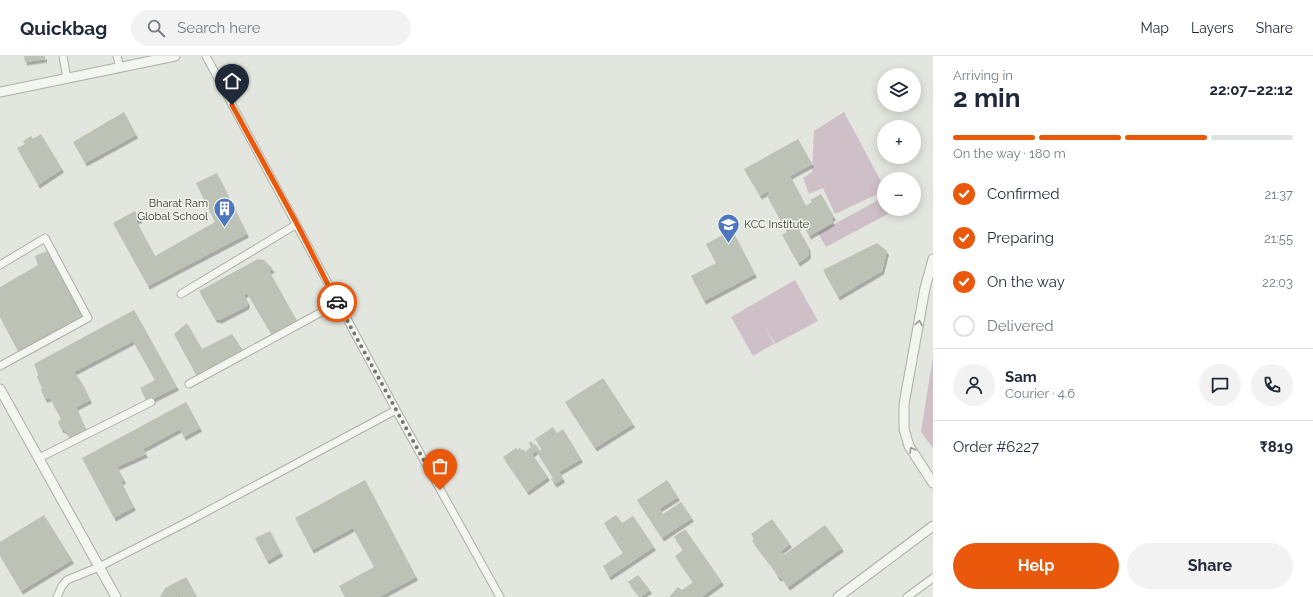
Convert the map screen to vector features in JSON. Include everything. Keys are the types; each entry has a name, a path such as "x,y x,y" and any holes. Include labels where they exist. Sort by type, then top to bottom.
{"street":[{"path":"63,56 67,79"},
{"path":"117,56 120,68"},
{"path":"0,92 175,56"},
{"path":"206,56 396,410 500,597"},
{"path":"181,294 297,224"},
{"path":"0,265 45,238 88,318 0,366"},
{"path":"933,259 925,288 904,404 904,429 909,446 933,483"},
{"path":"189,384 338,303"},
{"path":"0,389 116,597"},
{"path":"39,458 151,402"},
{"path":"57,597 62,586 67,580 99,567 189,521 396,410"},
{"path":"838,597 933,526"},
{"path":"907,597 933,578"}],"shaded area":[{"path":"844,112 877,174 877,194 835,214 823,188 809,194 803,178 812,172 814,131"},
{"path":"877,201 877,216 884,216 826,247 818,233"},
{"path":"795,280 818,321 775,344 764,325 774,344 753,356 731,317"},
{"path":"933,356 933,448 921,432"}],"building":[{"path":"24,56 45,56 45,59 25,62"},
{"path":"124,112 136,135 85,163 73,142"},
{"path":"41,134 62,169 38,185 17,148 25,144 23,141 31,136 33,139"},
{"path":"798,139 812,164 790,176 806,206 812,202 810,200 821,194 834,217 831,219 833,222 809,236 803,224 797,227 808,246 809,255 798,263 782,235 787,232 767,196 770,194 768,191 760,196 744,169"},
{"name":"Bharat Ram Global School","path":"217,173 247,234 148,286 113,223 135,211 141,219 136,221 155,256 215,222 196,183"},
{"path":"732,230 755,274 704,301 691,276 716,263 706,244"},
{"path":"877,243 887,251 882,271 838,297 823,270"},
{"path":"47,251 83,317 19,353 0,317 0,287 38,265 35,256"},
{"path":"258,259 264,260 273,269 269,271 297,321 272,335 247,293 244,295 248,303 247,306 220,320 215,319 199,291"},
{"path":"134,310 177,387 147,402 140,388 155,380 133,341 74,372 82,383 90,400 76,407 85,428 84,435 73,440 64,430 61,429 58,422 61,419 50,398 45,399 34,364"},
{"path":"187,323 202,349 232,334 245,353 198,378 174,334"},
{"path":"603,378 633,424 595,448 565,402"},
{"path":"186,402 200,428 184,437 180,429 143,449 146,454 117,467 124,480 121,482 134,507 114,518 82,458"},
{"path":"553,427 557,433 563,429 581,459 559,472 563,479 555,484 537,452 542,449 535,439"},
{"path":"531,441 539,449 532,454 548,477 527,492 503,457 516,448 517,450 520,448 521,450 523,449 525,452 531,447 529,443"},
{"path":"365,480 416,577 379,597 345,597 339,586 374,567 353,528 312,550 295,518"},
{"path":"667,480 678,497 659,509 663,514 681,502 692,518 662,538 637,500"},
{"path":"44,515 72,560 21,591 0,556 0,542"},
{"path":"616,515 622,523 633,516 654,547 609,577 603,566 623,553 604,523"},
{"path":"772,519 790,544 781,551 784,555 825,525 842,548 788,587 781,577 779,578 775,573 776,572 752,541 754,539 751,534"},
{"path":"685,529 722,582 701,597 669,597 678,587 682,590 693,582 675,556 683,550 674,537"},
{"path":"270,531 281,553 267,561 255,538"},
{"path":"638,575 650,590 640,597 628,582"},
{"path":"186,577 197,597 181,597 180,595 178,597 160,597 165,588"}],"way so far":[{"path":"337,302 440,490"}],"place":[{"name":"Bharat Ram Global School","path":"224,228"},
{"name":"KCC Institute","path":"728,244"}],"route":[{"path":"232,105 297,224 337,302"}]}
